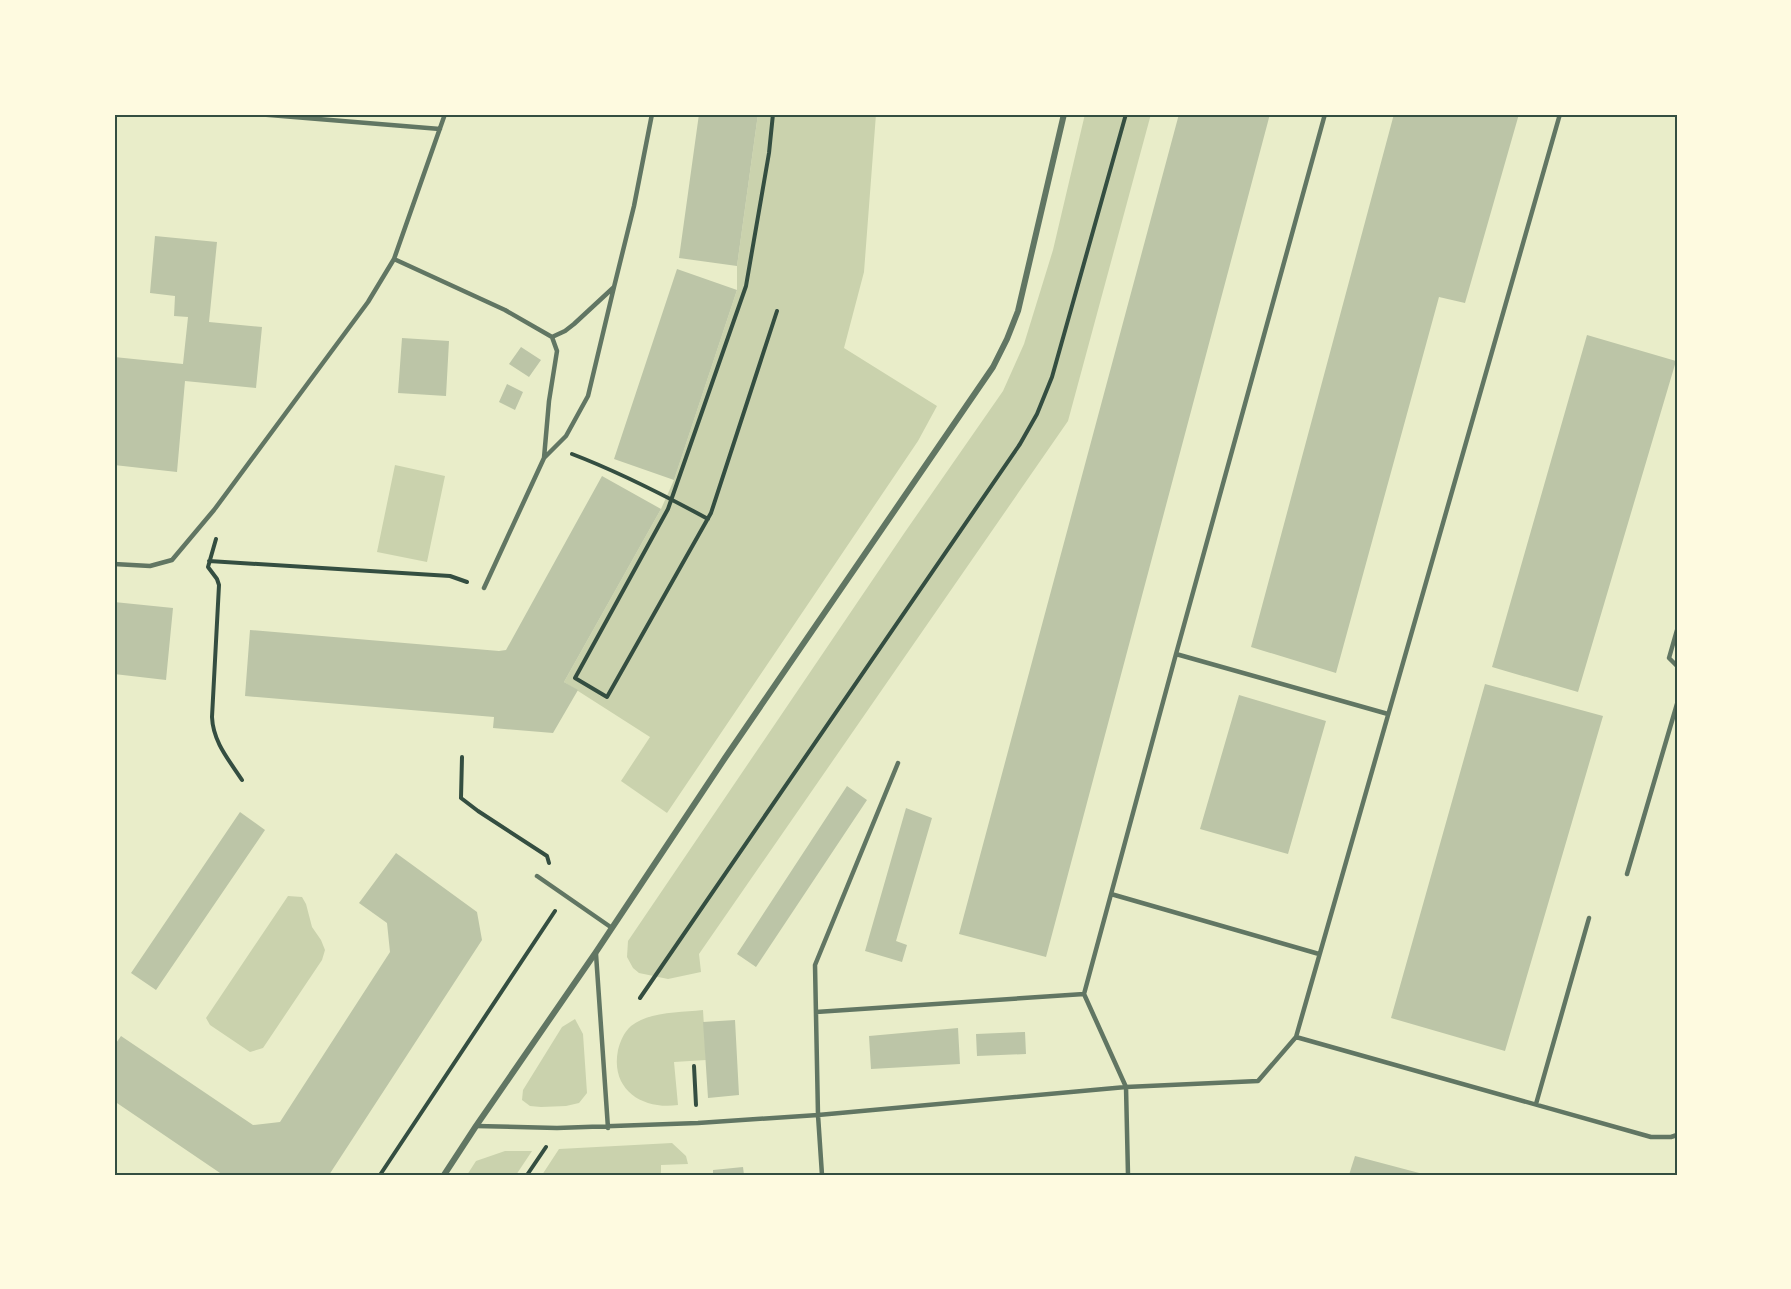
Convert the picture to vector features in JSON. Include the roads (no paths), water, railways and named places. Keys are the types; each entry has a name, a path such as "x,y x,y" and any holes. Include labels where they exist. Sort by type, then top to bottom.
{"street":[{"path":"444,1175 725,758 993,367 1018,311 1064,114"}],"lane":[{"path":"256,114 440,129"},
{"path":"114,564 150,566 172,560 214,510 368,302 394,259 445,114"},
{"path":"544,458 566,436 588,396 634,206 652,114"},
{"path":"1128,1175 1126,1087 1084,994 1325,114"},
{"path":"476,1126 608,1128 698,1123 818,1115 1126,1087 1258,1081 1296,1037 1560,114"},
{"path":"394,259 505,310 552,337 557,351 549,401 544,458 484,588"},
{"path":"552,337 566,331 614,286"},
{"path":"1677,630 1669,658 1677,666"},
{"path":"1176,654 1388,714"},
{"path":"1628,874 1677,704"},
{"path":"822,1175 818,1115 815,965 898,763"},
{"path":"537,876 612,928"},
{"path":"1111,894 1319,954"},
{"path":"1536,1104 1589,918"},
{"path":"596,952 608,1128"},
{"path":"816,1012 1084,994"},
{"path":"1296,1037 1651,1137 1677,1135"}]}
